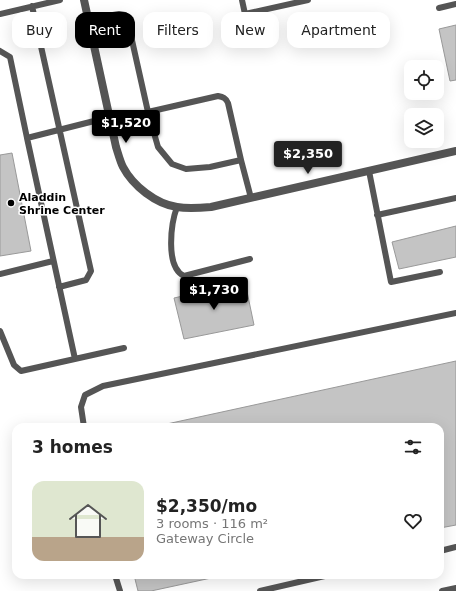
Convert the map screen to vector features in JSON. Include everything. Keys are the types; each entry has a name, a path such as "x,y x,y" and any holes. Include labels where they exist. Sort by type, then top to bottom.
{"street":[{"path":"84,0 87,12"},
{"path":"95,48 116,146 123,168 135,183 151,197 177,207 211,207 456,151"}],"lane":[{"path":"0,14 60,0"},
{"path":"242,0 245,14 308,0"},
{"path":"439,8 456,4"},
{"path":"32,6 91,271 86,280 59,287"},
{"path":"134,48 148,112 158,147 172,164 186,169 210,167 242,160"},
{"path":"0,51 10,57 75,359"},
{"path":"148,112 218,96 226,99 251,198"},
{"path":"27,138 110,117"},
{"path":"369,171 391,282 440,272"},
{"path":"378,215 456,198"},
{"path":"177,207 172,222 171,240 175,267 178,273 184,276 250,259"},
{"path":"0,274 53,261"},
{"path":"83,423 81,408 85,395 103,386 456,313"},
{"path":"0,332 14,365 21,372 124,348"},
{"path":"444,550 456,547"},
{"path":"116,579 120,591"},
{"path":"260,591 312,579"},
{"path":"442,591 456,588"}],"building":[{"path":"456,25 456,80 450,81 439,29"},
{"name":"Aladdin Shrine Center","path":"12,153 31,251 0,256 0,155"},
{"path":"456,226 456,257 399,269 392,242"},
{"path":"245,282 254,325 184,339 174,298"},
{"path":"456,361 456,525 444,527 444,423 171,423"},
{"path":"135,579 206,579 151,591 138,591"}],"place":[{"name":"Aladdin Shrine Center","path":"11,203"}]}
